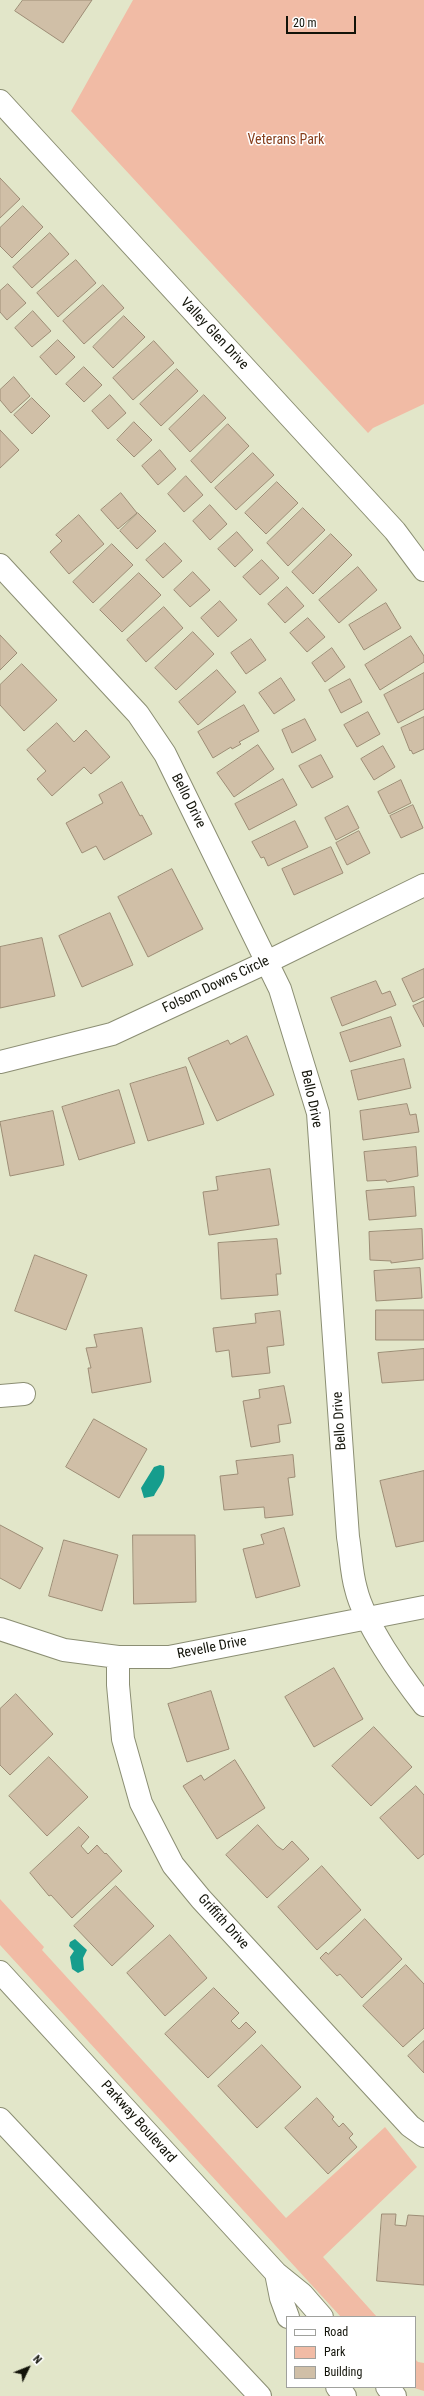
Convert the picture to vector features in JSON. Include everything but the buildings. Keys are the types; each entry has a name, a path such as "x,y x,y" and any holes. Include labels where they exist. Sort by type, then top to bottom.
{"street":[{"name":"Valley Glen Drive","path":"0,101 396,531 424,570"},
{"name":"Bello Drive","path":"0,565 138,714 165,754 267,962 282,996 318,1113 348,1537 356,1590 368,1618 396,1667 424,1705"},
{"name":"Folsom Downs Circle","path":"0,1062 112,1034 267,962 424,885"},
{"path":"0,1396 24,1394"},
{"name":"Revelle Drive","path":"0,1629 64,1650 118,1657 169,1657 424,1607"},
{"name":"Griffith Drive","path":"118,1657 118,1685 123,1738 141,1803 173,1865 206,1905 368,2081 410,2126 424,2136"},
{"name":"Parkway Boulevard","path":"0,1972 276,2273 302,2294 321,2316"},
{"path":"0,2119 260,2396"},
{"path":"276,2273 281,2298 288,2316"},
{"path":"338,2388 345,2396"},
{"path":"388,2388 395,2396"}],"green space":[{"name":"Veterans Park","path":"133,0 424,0 424,404 373,428 368,433 71,111"},
{"path":"0,1899 44,1947 42,1950 286,2218 385,2127 417,2167 323,2257 376,2316 340,2316 0,1945"},
{"path":"416,2360 424,2363 424,2391 414,2388 416,2388"}],"water":[{"path":"160,1465 164,1466 164,1476 162,1482 154,1496 144,1498 141,1488 154,1467"},
{"path":"75,1939 87,1950 83,1958 84,1970 78,1973 72,1969 70,1957 74,1951 69,1946 70,1942"}]}
